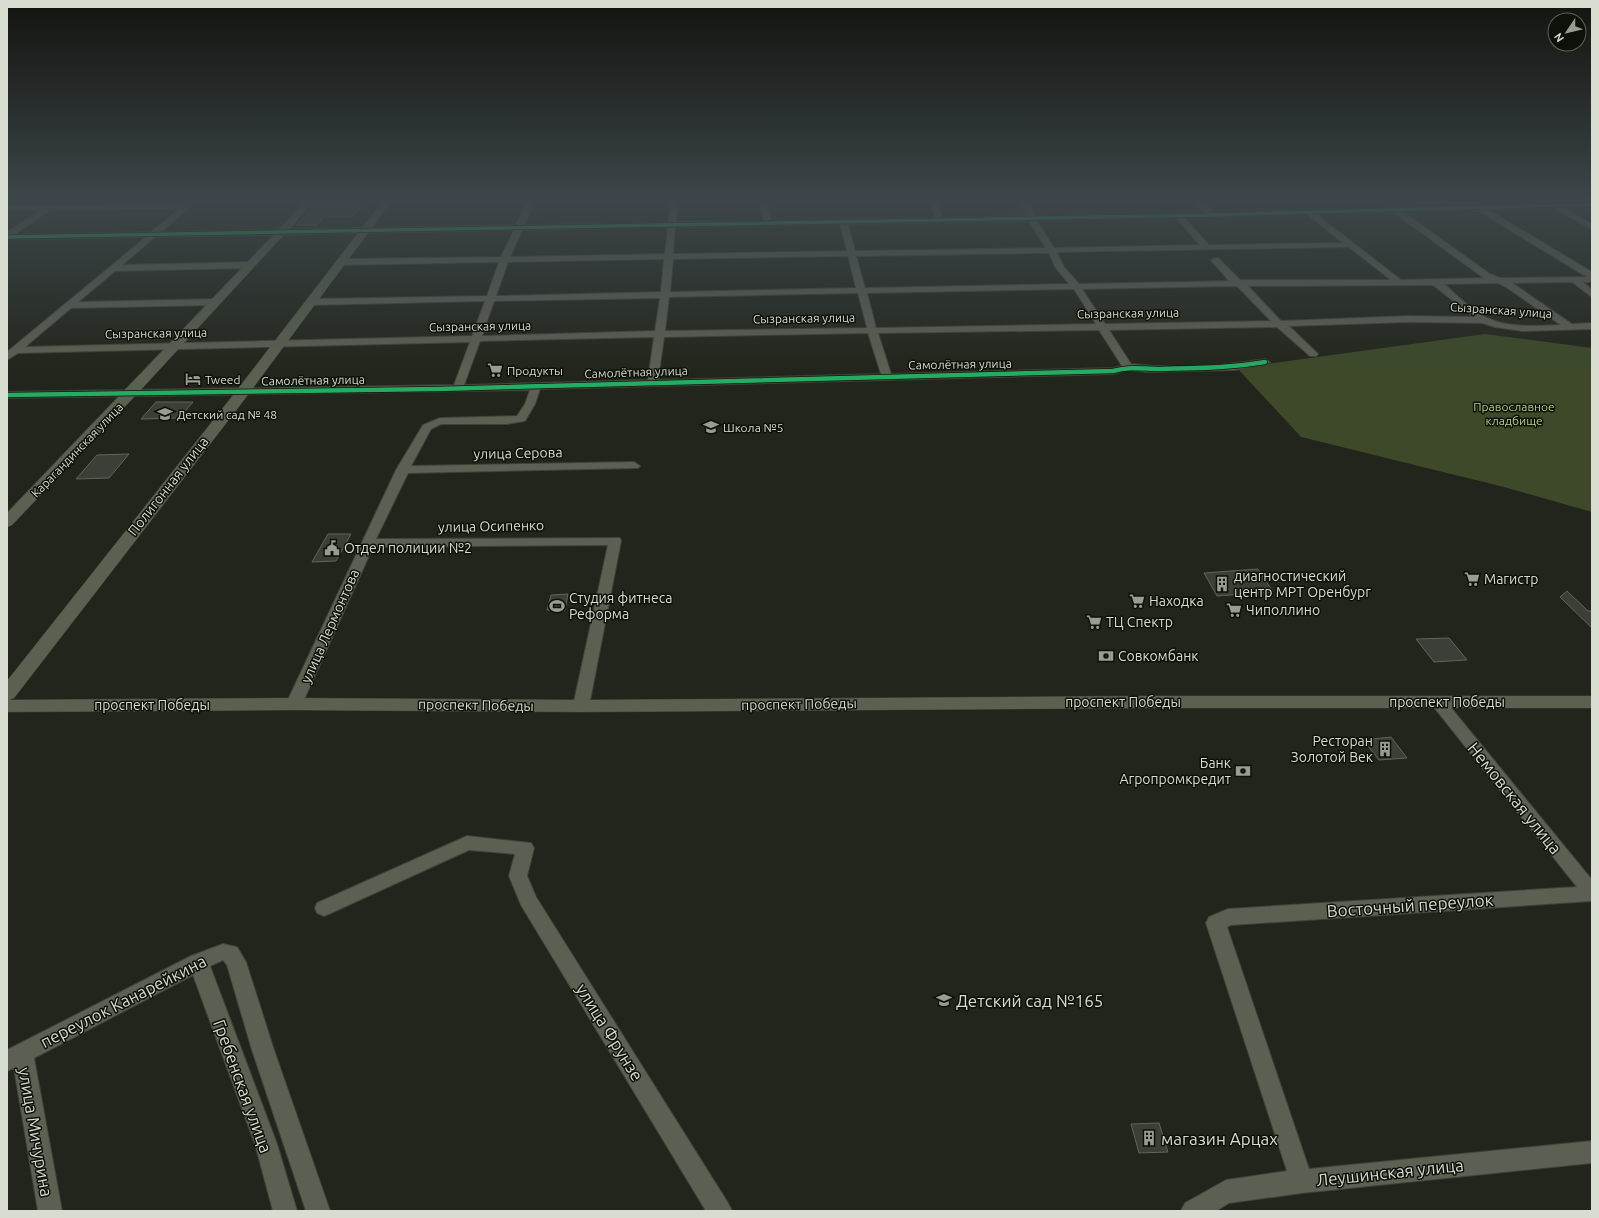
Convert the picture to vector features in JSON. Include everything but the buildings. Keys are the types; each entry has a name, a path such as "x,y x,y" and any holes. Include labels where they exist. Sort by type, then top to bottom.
{"main road":[{"name":"Карагандинская улица","path":"7,522 258,259"},
{"name":"Полигонная улица","path":"7,694 244,392 344,259"},
{"name":"проспект Победы","path":"7,706 294,704 581,706 1148,702 1592,702"}],"street":[{"path":"7,357 125,259"},
{"path":"342,262 568,259"},
{"path":"653,382 669,259"},
{"path":"853,259 872,330 887,376"},
{"path":"1056,259 1060,268 1076,286 1103,326 1128,367"},
{"path":"1369,259 1398,282"},
{"path":"1463,259 1487,276 1509,285 1570,327"},
{"path":"1563,259 1592,277"},
{"path":"458,388 504,260"},
{"path":"1215,260 1238,283 1244,286 1279,324 1312,354"},
{"path":"114,268 252,265"},
{"path":"312,302 1238,283 1499,281 1574,279 1592,277"},
{"path":"1574,279 1592,294"},
{"path":"1435,282 1483,320"},
{"path":"69,305 216,302"},
{"name":"Сызранская улица","path":"16,350 660,334 1279,324 1409,319 1483,320 1504,326 1592,326"},
{"name":"Самолётная улица","path":"7,395 536,386 1099,371 1122,370 1128,367 1146,369 1219,367 1265,362"},
{"name":"улица Лермонтова","path":"294,704 402,470 427,427 434,422 521,419 530,404 536,386"},
{"name":"улица Серова","path":"402,470 634,466"},
{"name":"улица Осипенко","path":"368,543 615,540 581,706"},
{"name":"Немовская улица","path":"1438,702 1592,893"},
{"name":"улица Фрунзе","path":"324,908 467,843 525,848 518,876 528,900 720,1211"},
{"name":"Восточный переулок","path":"1302,1181 1216,923 1228,917 1592,893"},
{"name":"переулок Канарейкина","path":"15,1057 198,962 223,952 230,954 236,962"},
{"name":"Гребенская улица","path":"198,962 266,1144 285,1211"},
{"name":"Гребенская улица","path":"236,962 263,1050 318,1211"},
{"name":"улица Мичурина","path":"15,1057 50,1211"},
{"name":"Леушинская улица","path":"1193,1211 1226,1192 1302,1181 1592,1152"}],"green space":[{"name":"Православное кладбище","path":"1485,334 1592,348 1592,512 1504,487 1301,437 1237,368"}],"cycle path":[{"path":"7,395 437,389 1113,371 1128,367 1146,369 1234,367 1265,362"}],"place":[{"name":"Продукты","path":"495,370"},
{"name":"Tweed","path":"193,379"},
{"name":"Детский сад № 48","path":"165,414"},
{"name":"Школа №5","path":"711,427"},
{"name":"Отдел полиции №2","path":"332,548"},
{"name":"Магистр","path":"1472,579"},
{"name":"диагностический центр МРТ Оренбург","path":"1222,584"},
{"name":"Находка","path":"1137,601"},
{"name":"Студия фитнеса Реформа","path":"557,606"},
{"name":"Чиполлино","path":"1234,610"},
{"name":"ТЦ Спектр","path":"1094,622"},
{"name":"Совкомбанк","path":"1106,656"},
{"name":"Ресторан Золотой Век","path":"1385,749"},
{"name":"Банк Агропромкредит","path":"1243,771"},
{"name":"Детский сад №165","path":"944,1000"},
{"name":"магазин Арцах","path":"1149,1138"}]}
